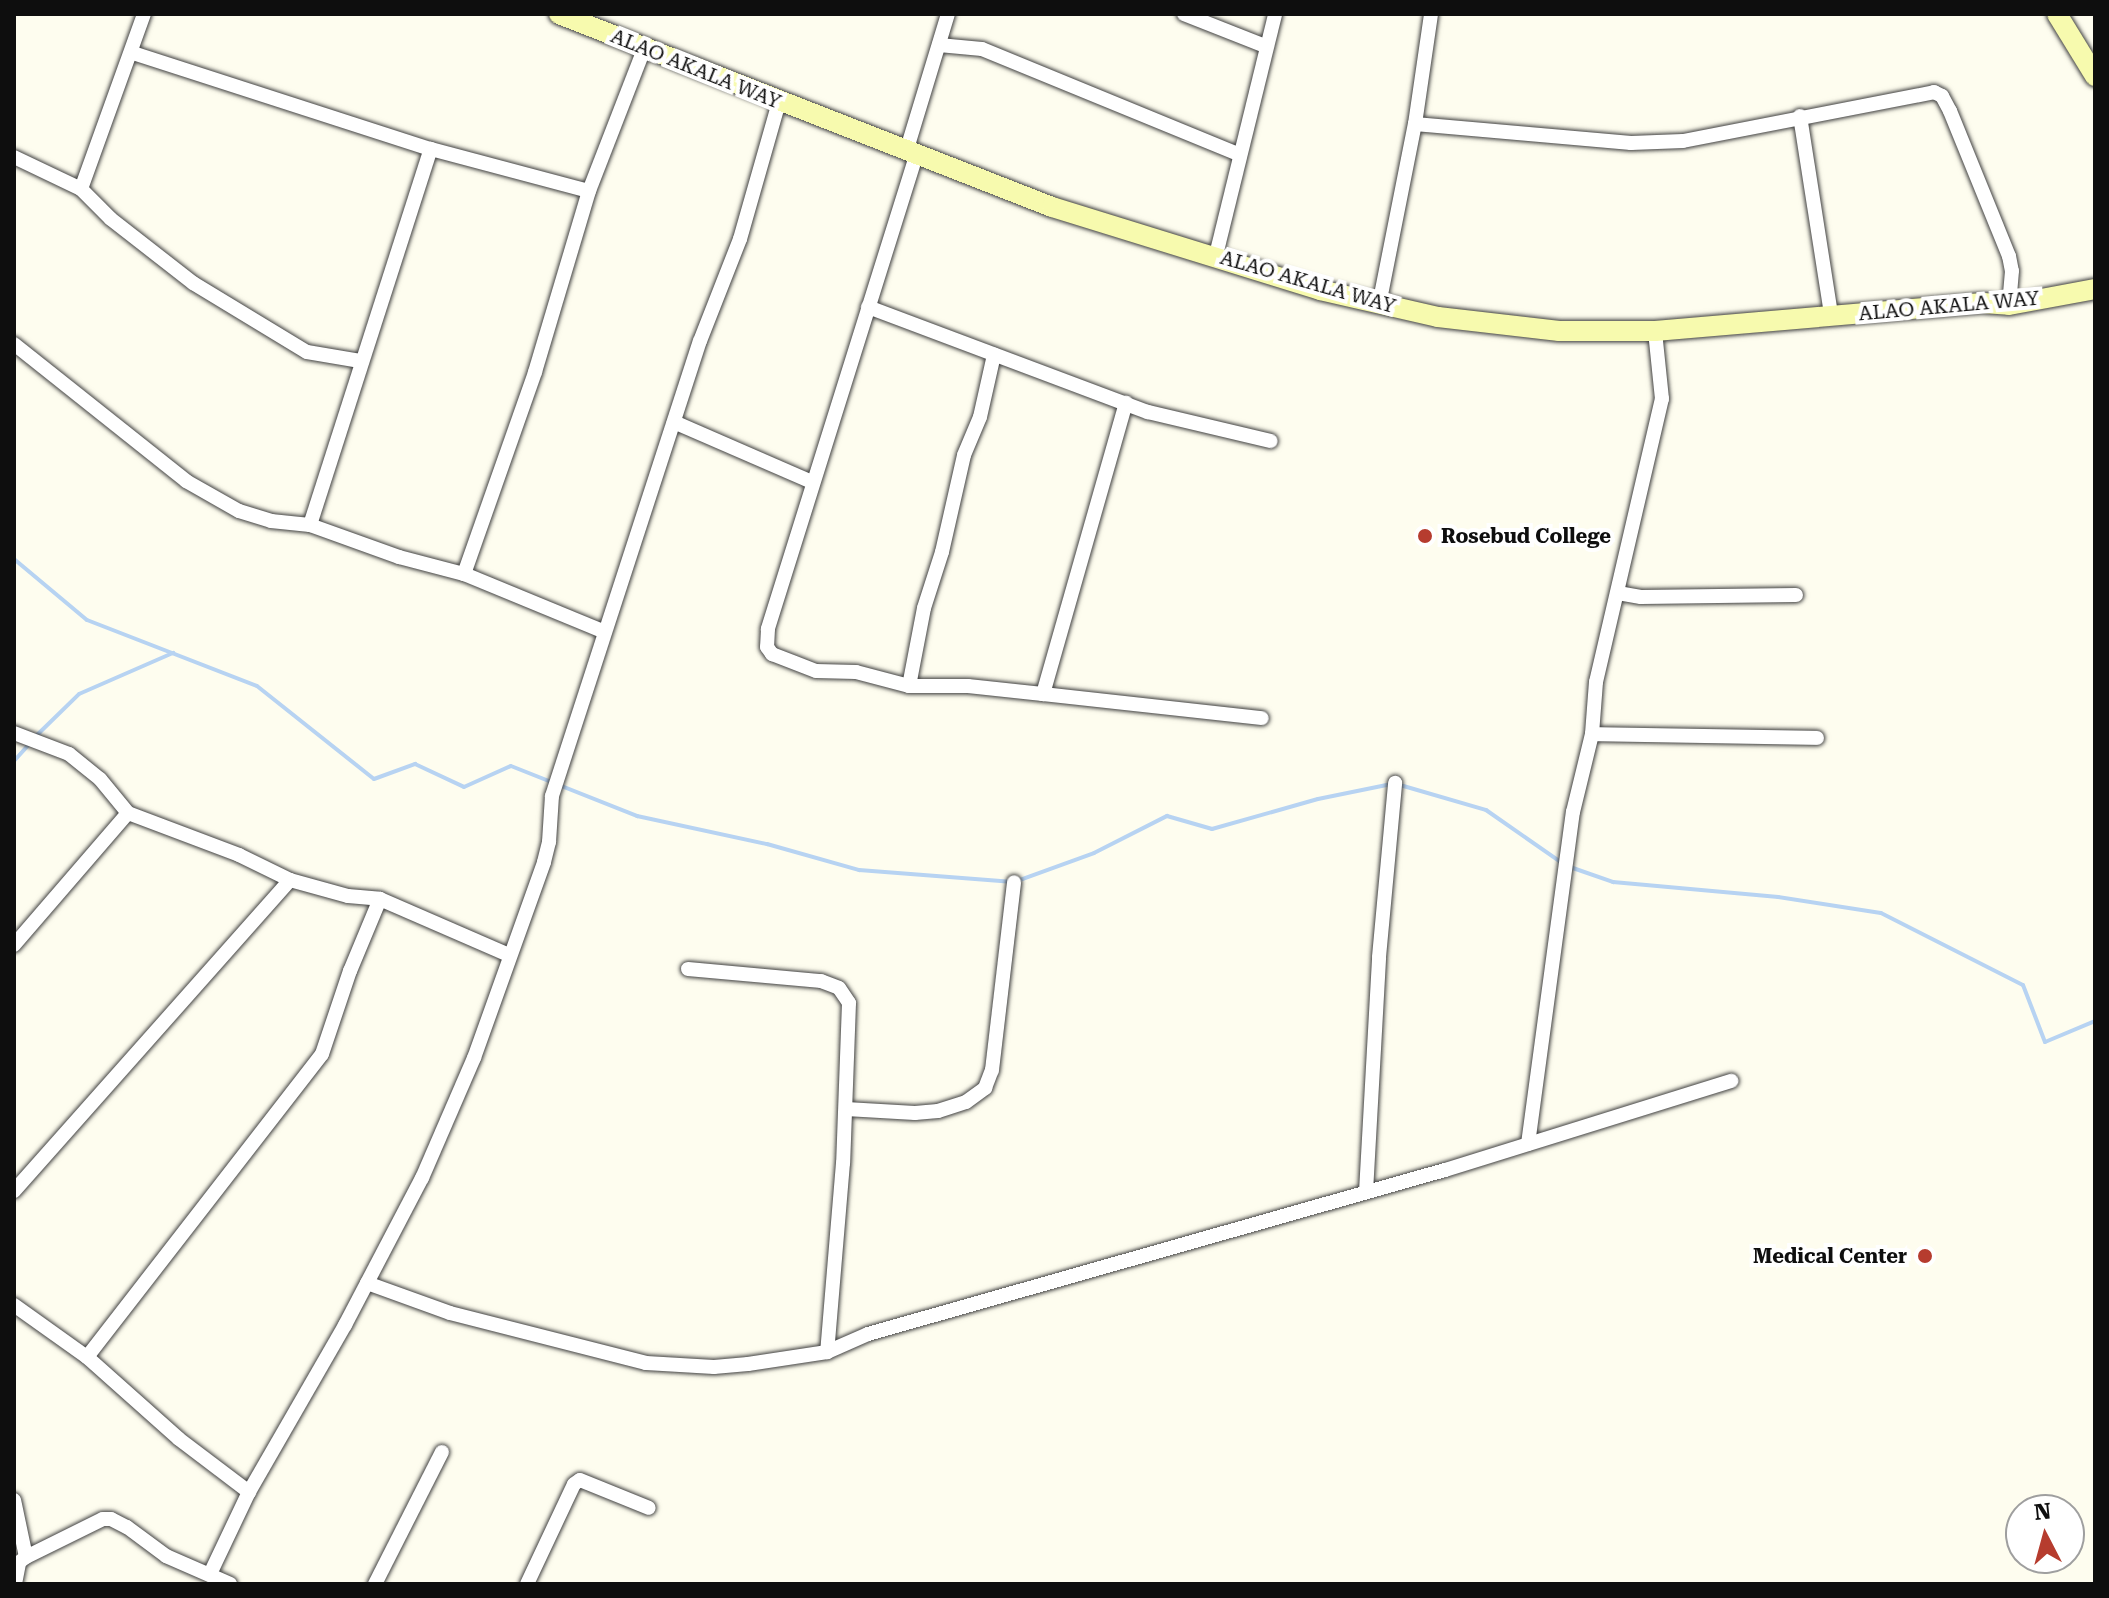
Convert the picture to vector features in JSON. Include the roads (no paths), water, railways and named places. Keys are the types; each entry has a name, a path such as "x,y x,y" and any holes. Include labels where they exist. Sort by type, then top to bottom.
{"street":[{"path":"81,189 133,53 144,14"},
{"name":"ALAO AKALA WAY","path":"559,14 1052,207 1216,255 1320,290 1379,305 1521,328 1655,331 1983,303 2009,305 2095,289"},
{"path":"948,14 868,307 768,629 767,647 779,659 798,666 856,672 909,686 968,686 1262,718"},
{"path":"1184,14 1265,46"},
{"path":"1216,255 1275,14"},
{"path":"1379,305 1415,124 1431,14"},
{"path":"2057,14 2095,76"},
{"path":"939,45 982,49 1240,155"},
{"path":"464,574 535,372 589,191 644,49"},
{"path":"133,53 431,149 589,191"},
{"path":"1415,124 1658,143 1697,139 1922,93 1942,96 2009,256 2012,271 2009,305"},
{"path":"210,1574 249,1492 367,1283 422,1178 469,1071 544,862 549,842 552,796 565,753 700,341 740,239 779,102"},
{"path":"1800,116 1831,315"},
{"path":"310,525 360,361 431,149"},
{"path":"14,157 81,189 111,219 193,283 307,352 360,361"},
{"path":"868,307 1148,412 1271,441"},
{"path":"1528,1144 1573,812 1592,734 1596,682 1662,399 1655,331"},
{"path":"14,344 186,481 239,511 271,521 310,525 399,557 464,574 605,632"},
{"path":"909,686 924,608 942,552 964,455 980,417 994,355"},
{"path":"1043,694 1126,403"},
{"path":"674,422 812,482"},
{"path":"1618,593 1641,597 1796,595"},
{"path":"14,733 80,762 100,779 128,813 239,855 290,880 348,896 380,899 509,955"},
{"path":"1592,734 1817,738"},
{"path":"1366,1192 1379,957 1395,783"},
{"path":"14,945 128,813"},
{"path":"14,1191 290,880"},
{"path":"846,1109 915,1113 938,1111 966,1102 985,1088 992,1070 1014,882"},
{"path":"87,1357 322,1054 350,971 380,899"},
{"path":"688,969 821,981 839,988 845,994 851,1012 827,1352"},
{"path":"367,1283 450,1313 646,1363 714,1367 827,1352 868,1334 1028,1286 1366,1192 1731,1081"},
{"path":"14,1305 87,1357 179,1439 249,1492"},
{"path":"375,1584 442,1452"},
{"path":"527,1584 574,1484 580,1480 649,1508"},
{"path":"14,1500 20,1562 15,1584"},
{"path":"20,1562 103,1519 111,1519 166,1556 230,1584"}],"waterway":[{"path":"14,559 87,620 257,686 374,779 415,764 464,787 511,766 637,816 767,844 859,870 1014,882 1094,853 1167,816 1212,829 1318,799 1391,784"},
{"path":"36,736 79,694 173,653"},
{"path":"14,761 30,743"},
{"path":"1400,785 1486,810 1562,863"},
{"path":"1570,867 1613,882 1778,897 1881,913 2023,985 2045,1042 2095,1021"}],"place":[{"name":"Rosebud College","path":"1425,536"},
{"name":"Medical Center","path":"1925,1256"}]}
